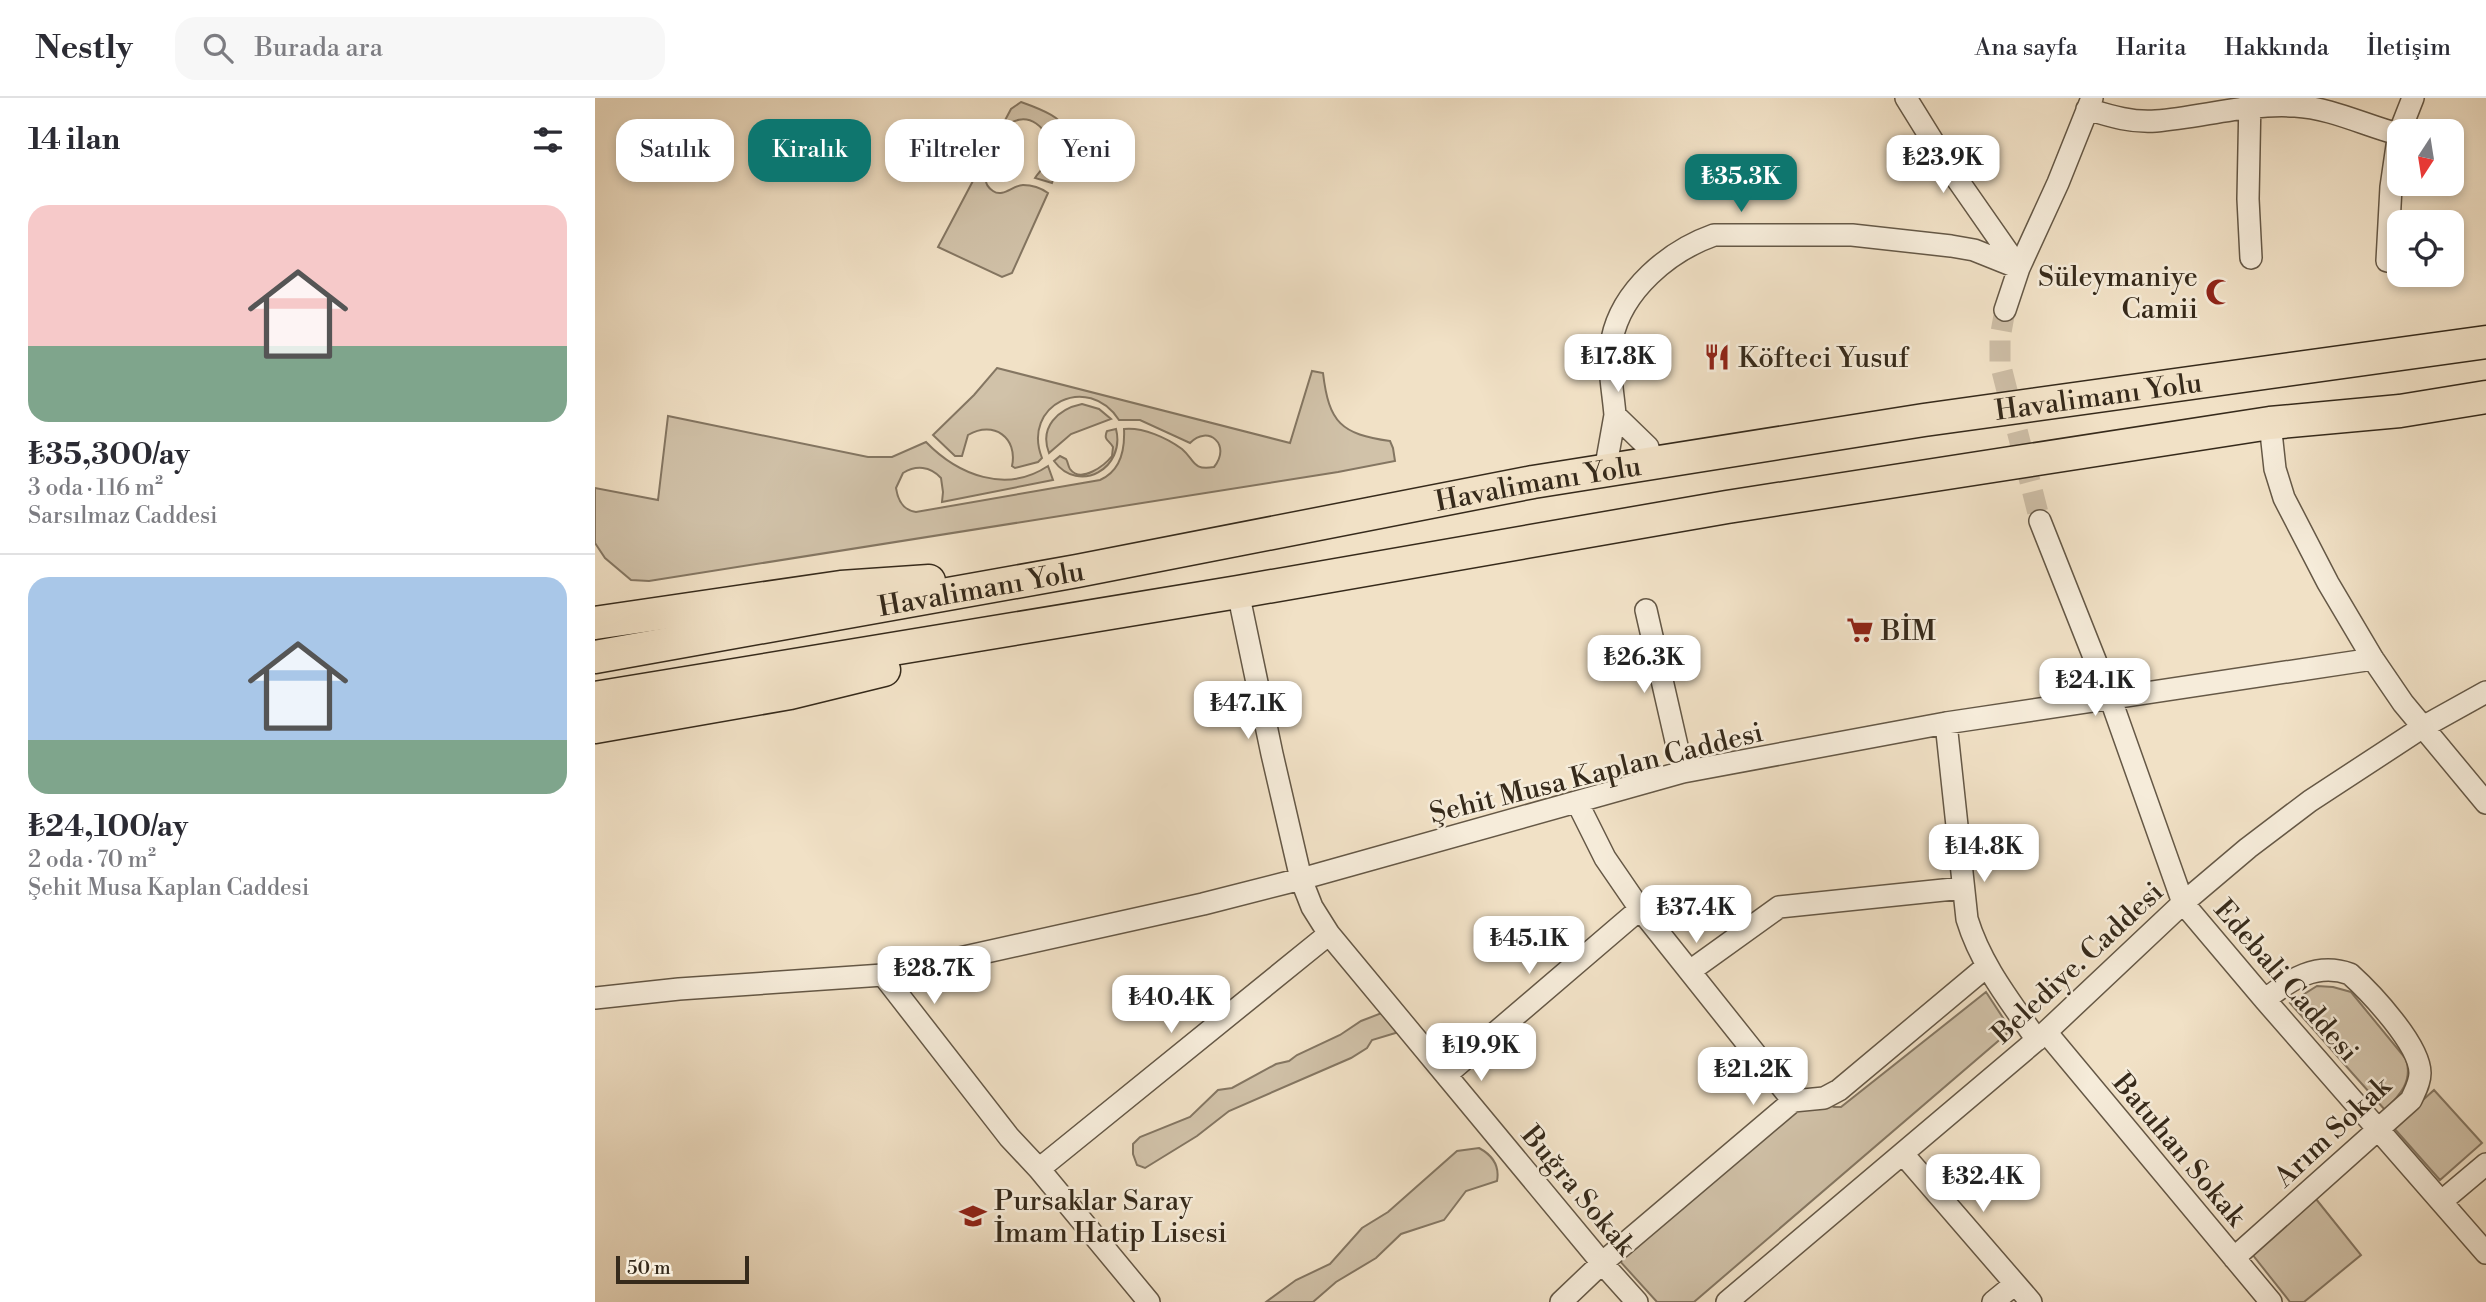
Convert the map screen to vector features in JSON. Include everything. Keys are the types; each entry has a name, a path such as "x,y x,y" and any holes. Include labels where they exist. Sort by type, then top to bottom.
{"highway":[{"name":"Havalimanı Yolu","path":"595,657 1077,571 1533,482 1924,420 2486,342"},
{"name":"Havalimanı Yolu","path":"595,698 1727,508 2270,423 2400,411 2486,397"},
{"path":"595,623 841,587 1077,571"},
{"path":"595,727 790,693 929,658 1054,622"}],"street":[{"path":"1906,98 1950,169 2019,268"},
{"path":"2404,119 2413,98"},
{"path":"2005,310 2019,268 2058,183 2089,104 2121,119 2155,121 2250,102 2326,111 2387,129"},
{"path":"2250,102 2248,199 2251,258"},
{"path":"1605,471 1615,415 1610,359 1618,320 1638,288 1652,273 1674,253 1694,242 1714,235 1852,235 1963,248 2019,268"},
{"path":"1615,415 1648,447 1651,463"},
{"path":"2270,423 2275,469 2284,498 2328,583 2373,659 2403,703 2486,803"},
{"path":"2040,521 2111,700 2183,902"},
{"name":"Buğra Sokak","path":"1238,592 1301,879 1312,907 1329,934 1637,1302"},
{"path":"1646,610 1683,772"},
{"name":"Şehit Musa Kaplan Caddesi","path":"595,998 679,989 883,975 1203,904 1683,772 1946,723 2373,659"},
{"name":"Belediye. Caddesi","path":"1727,1302 2042,1036 2183,902 2248,848 2310,801 2423,727 2486,692"},
{"name":"Batuhan Sokak","path":"1946,723 1967,919 1973,940 1986,967 2271,1302"},
{"path":"1577,802 1599,848 1640,909 1793,1101"},
{"path":"1690,971 1779,907 1963,888"},
{"name":"Edebali Caddesi","path":"2183,902 2486,1253"},
{"path":"1446,1075 1640,909"},
{"path":"1039,1170 1329,934"},
{"path":"1561,1302 1602,1263 1793,1101 1824,1098 1839,1090 1986,967"},
{"name":"Arım Sokak","path":"2234,1258 2411,1100 2418,1086 2418,1058 2410,1042 2350,974 2338,970 2323,970 2303,974 2286,982 2265,1000"},
{"path":"883,975 1009,1137 1149,1302"},
{"path":"1903,1154 2031,1302"},
{"path":"2442,1201 2486,1164"},
{"path":"1993,1302 2015,1284"}],"shaded area":[{"path":"1021,102 1056,119 1038,119 1038,126 1024,119 1006,119 1011,109"},
{"path":"972,182 986,182 997,193 1026,185 1048,193 1012,273 1002,277 938,247"},
{"path":"997,368 1290,443 1312,371 1323,373 1329,404 1340,423 1360,434 1390,441 1395,461 649,581 631,580 605,558 595,543 595,488 658,500 668,416 868,457 892,457 926,442 953,464 983,477 1016,479 1048,466 1053,480 942,502 941,478 928,469 913,469 903,473 896,488 902,504 916,512 1100,480 1113,471 1120,459 1124,445 1124,429 1139,430 1162,437 1182,449 1198,466 1214,467 1219,459 1219,445 1210,436 1197,438 1190,443 1140,420 1119,420 1106,406 1091,398 1075,397 1061,401 1049,410 1041,423 1038,439 1042,458 1038,462 1015,468 1012,466 1013,456 1008,440 1002,434 987,430 968,435 962,456 955,456 933,435"},
{"path":"1082,404 1099,409 1111,419 1071,434 1049,453 1047,435 1053,421 1065,410"},
{"path":"1116,429 1114,455 1098,472 1076,476 1064,471 1054,461 1060,456 1066,459 1075,473 1080,475 1093,472 1112,456 1113,447 1106,434 1107,431"},
{"path":"2317,986 2351,992 2406,1059 2408,1074 2404,1087 2385,1110 2290,1003"},
{"path":"1986,992 2011,1030 1694,1302 1657,1302 1608,1248 1808,1095 1834,1107 1841,1107"},
{"path":"1392,1009 1402,1031 1372,1040 1367,1048 1351,1058 1229,1111 1197,1136 1145,1168 1137,1165 1133,1144 1140,1137 1190,1117 1218,1090 1232,1088 1276,1064 1289,1061 1340,1035 1361,1021"},
{"path":"2434,1090 2482,1143 2440,1180 2393,1127"},
{"path":"1479,1148 1494,1161 1497,1181 1466,1191 1444,1220 1401,1234 1376,1258 1336,1282 1313,1302 1266,1302 1296,1280 1330,1264 1362,1228 1388,1212 1457,1151"},
{"path":"2316,1199 2361,1255 2304,1302 2290,1302 2252,1254"}],"tunnel":[{"path":"2005,310 2000,338 2000,363 2040,521"}],"place":[{"name":"Süleymaniye Camii","path":"2219,292"},
{"name":"Köfteci Yusuf","path":"1717,357"},
{"name":"BİM","path":"1860,630"},
{"name":"Pursaklar Saray İmam Hatip Lisesi","path":"973,1216"}]}
